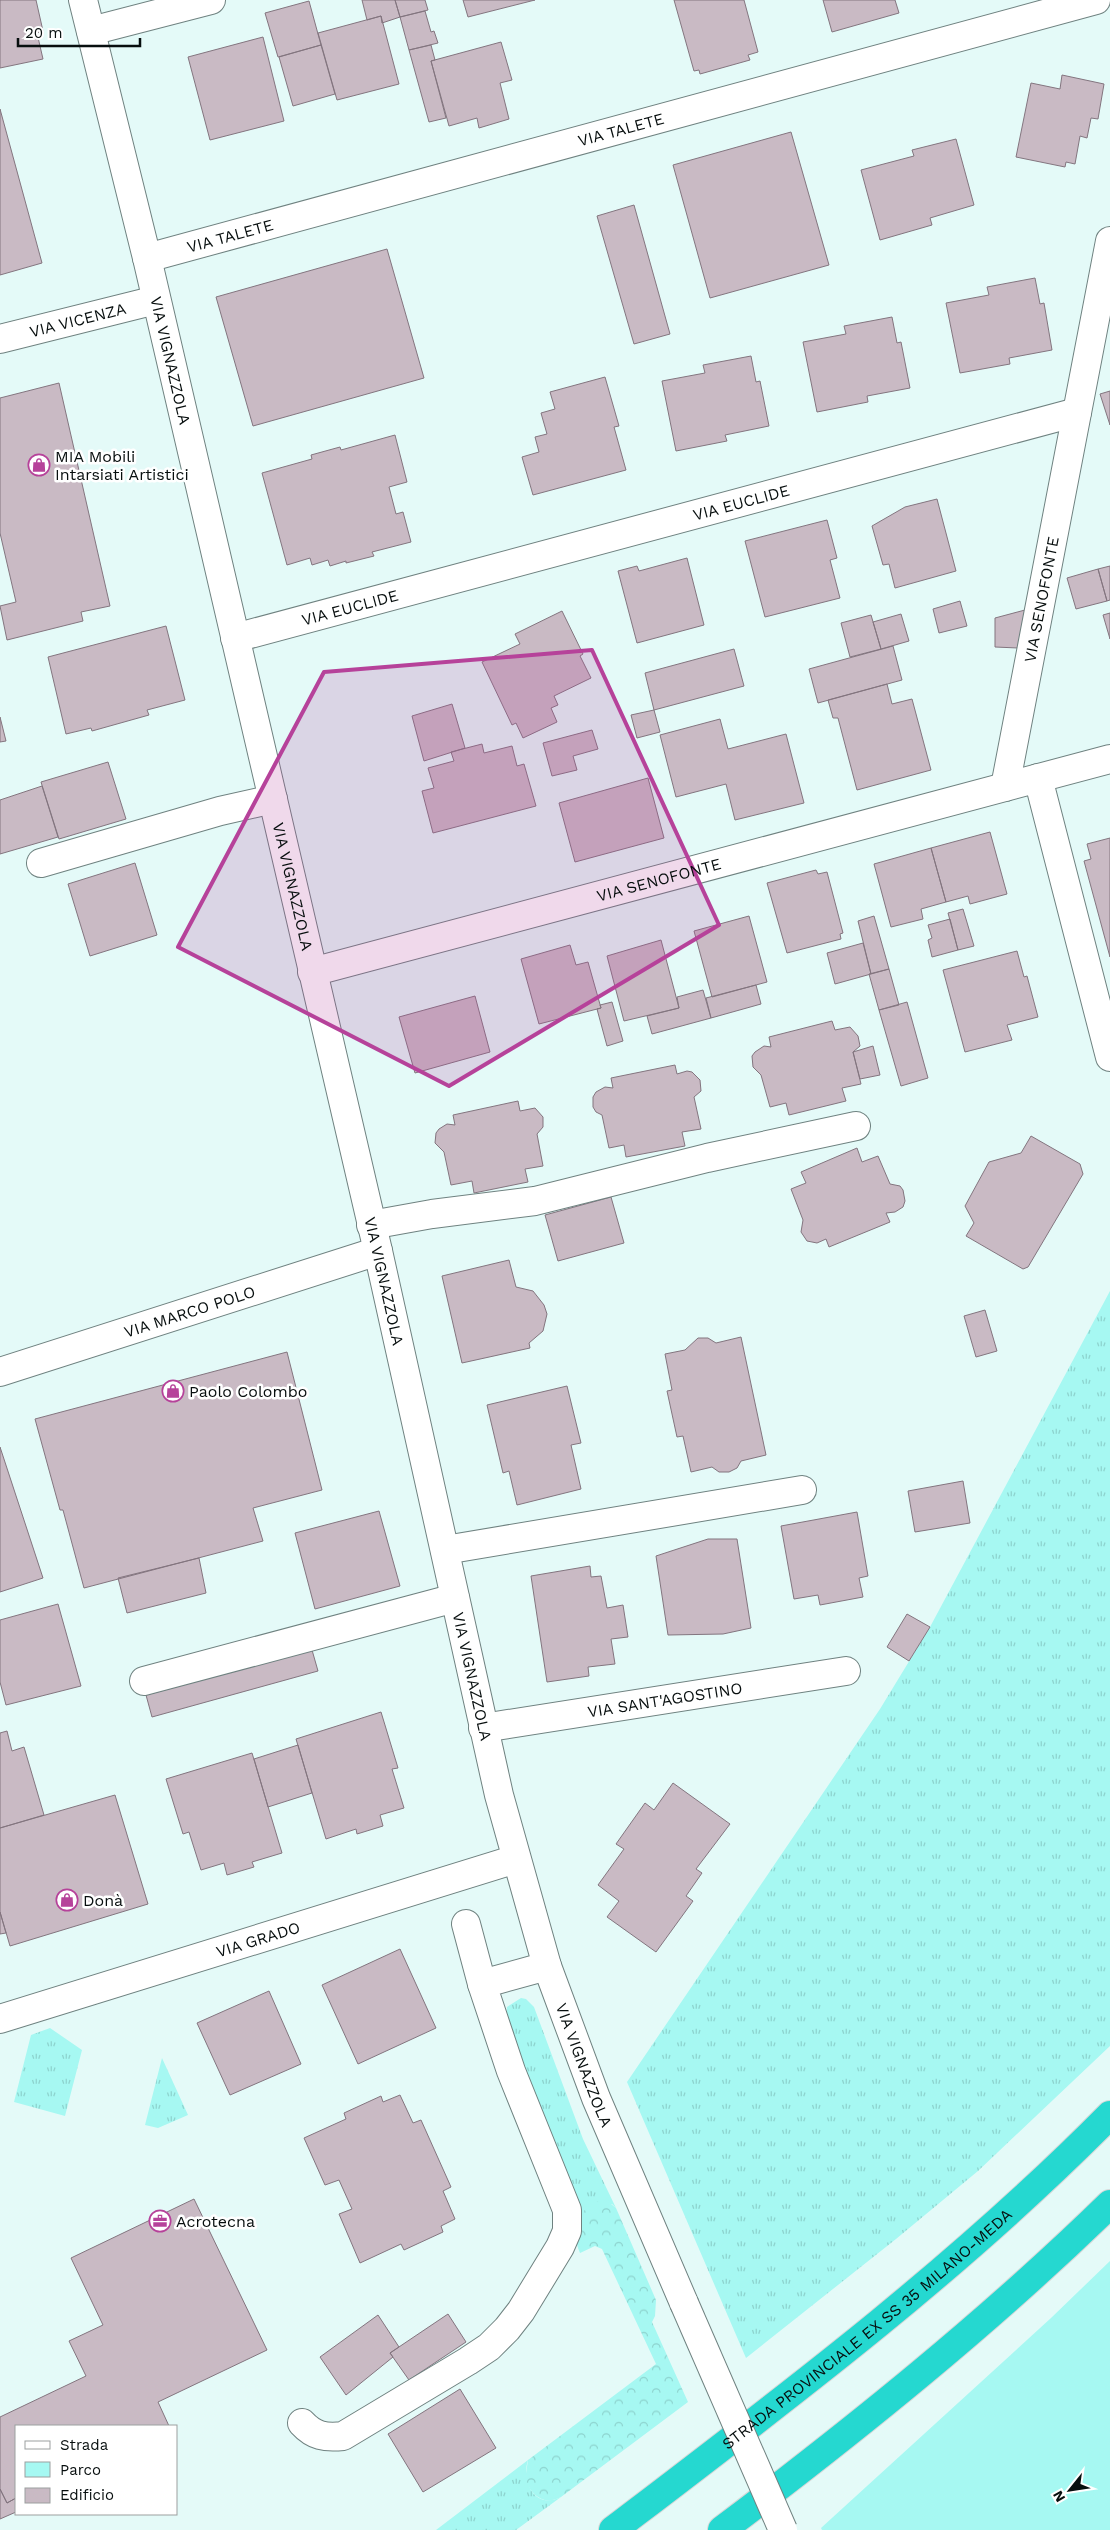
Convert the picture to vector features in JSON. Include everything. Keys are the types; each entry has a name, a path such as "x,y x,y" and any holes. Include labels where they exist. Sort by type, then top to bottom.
{"highway":[{"name":"STRADA PROVINCIALE EX SS 35 MILANO-MEDA","path":"613,2530 790,2394 919,2290 1024,2197 1110,2114"},
{"path":"722,2530 815,2460 931,2366 1066,2248 1110,2204"},
{"path":"607,2530 635,2513"}],"street":[{"name":"VIA VIGNAZZOLA","path":"83,0 147,258 378,1251 483,1728 516,1859 548,1966 596,2098 783,2530"},
{"path":"91,31 210,0"},
{"name":"VIA TALETE","path":"147,258 1096,0"},
{"path":"1077,412 1110,241"},
{"name":"VIA VICENZA","path":"0,339 156,300"},
{"name":"VIA EUCLIDE","path":"235,638 1077,412"},
{"name":"VIA SENOFONTE","path":"1005,787 1077,412"},
{"name":"VIA SENOFONTE","path":"312,972 1110,759"},
{"path":"1038,778 1110,1057"},
{"path":"42,863 220,811 272,799"},
{"path":"372,1225 432,1214 535,1201 708,1158 856,1126"},
{"name":"VIA MARCO POLO","path":"0,1372 378,1251"},
{"path":"445,1550 802,1490"},
{"path":"144,1681 455,1598"},
{"name":"VIA SANT'AGOSTINO","path":"483,1728 846,1671"},
{"name":"VIA GRADO","path":"0,2019 516,1859"},
{"path":"302,2423 311,2433 329,2437 343,2436 406,2400 489,2347 521,2311 543,2276 567,2231 567,2210 561,2191 511,2071 482,1984 466,1924"},
{"path":"482,1984 548,1966"}],"highlighted area":[{"path":"592,650 719,925 449,1086 178,947 324,672"}],"green space":[{"path":"1110,1291 1110,2046 978,2171 746,2358 627,2082 880,1709 930,1627"},
{"path":"521,1998 526,1999 534,2007 583,2139 616,2208 612,2204 579,2218 576,2195 556,2150 506,2017 507,2007"},
{"path":"50,2028 82,2050 65,2116 14,2102 31,2035"},
{"path":"162,2058 188,2115 158,2128 145,2125"},
{"path":"606,2200 616,2208 656,2300 655,2316 652,2322 688,2402 561,2497 555,2500 544,2500 531,2491 525,2480 528,2460 656,2364 602,2249 595,2246 580,2253 577,2245 577,2228 583,2212 589,2206"},
{"path":"1110,2261 1110,2530 822,2530 821,2528 1051,2318"},
{"path":"528,2460 526,2468 527,2477 532,2492 544,2500 561,2497 516,2530 436,2530"}],"building":[{"path":"0,0 36,0 43,31 37,33 43,59 0,68"},
{"path":"362,0 395,0 400,17 382,23 381,16 367,20"},
{"path":"395,0 425,0 428,10 400,17"},
{"path":"463,0 535,0 468,17"},
{"path":"674,0 744,0 758,52 748,55 750,60 700,74 699,70 694,71"},
{"path":"823,0 895,0 899,13 832,32"},
{"path":"309,1 321,45 278,57 265,13"},
{"path":"425,11 431,32 434,31 438,43 409,50 400,17"},
{"path":"381,16 399,84 337,100 318,33"},
{"path":"263,37 284,121 210,140 188,57"},
{"path":"501,42 512,80 500,83 509,119 479,128 477,118 449,126 431,61"},
{"path":"321,45 335,94 293,106 279,57"},
{"path":"431,45 435,60 431,61 446,118 429,122 409,50"},
{"path":"1062,75 1104,84 1098,119 1091,118 1087,138 1080,136 1075,164 1066,162 1065,167 1016,157 1031,83 1060,89"},
{"path":"0,109 42,263 0,275"},
{"path":"791,132 829,265 710,298 673,165"},
{"path":"956,139 974,205 930,218 932,225 880,240 861,170 914,156 912,150"},
{"path":"634,205 670,334 634,344 597,216"},
{"path":"387,249 424,378 253,426 216,297"},
{"path":"1035,278 1040,304 1044,303 1052,350 1009,358 1010,364 960,373 946,303 989,295 987,287"},
{"path":"892,317 897,343 901,342 910,388 867,396 868,402 817,412 803,342 846,334 844,326"},
{"path":"751,356 756,382 760,381 769,426 725,435 727,441 676,451 662,381 705,373 703,365"},
{"path":"605,377 619,426 614,427 626,470 533,495 522,457 539,452 535,437 547,434 541,413 555,409 550,392"},
{"name":"MIA Mobili Intarsiati Artistici","path":"59,383 110,606 81,612 83,621 7,640 0,606 16,602 0,533 0,398"},
{"path":"1110,391 1110,425 1100,394"},
{"path":"395,435 407,482 389,487 396,514 403,512 411,542 372,552 374,556 330,566 328,560 312,565 310,558 287,565 262,473 312,459 311,455 340,447 341,450"},
{"path":"937,499 956,571 895,588 889,564 883,565 872,526 905,507"},
{"path":"827,520 837,558 830,560 840,598 765,617 745,541"},
{"path":"687,558 704,625 637,643 618,571 637,566 639,571"},
{"path":"1110,566 1110,600 1107,601 1098,569"},
{"path":"1098,569 1107,601 1076,609 1067,578"},
{"path":"960,601 967,626 939,633 933,609"},
{"path":"1025,610 1018,648 995,647 995,618"},
{"path":"562,611 583,654 580,656 591,678 554,696 558,705 551,708 557,722 523,738 516,723 512,725 482,662 520,644 515,634"},
{"path":"1110,613 1110,639 1103,615"},
{"path":"901,614 909,641 881,649 873,622"},
{"path":"871,615 881,649 850,657 841,623"},
{"path":"166,626 185,700 147,710 149,715 92,731 91,728 66,734 48,657"},
{"path":"893,646 902,680 818,703 809,669"},
{"path":"734,649 744,686 654,710 645,673"},
{"path":"887,684 892,704 912,699 931,770 857,790 838,718 833,718 828,700"},
{"path":"452,704 465,748 424,761 412,716"},
{"path":"654,710 660,732 637,738 631,715"},
{"path":"0,717 6,741 0,742"},
{"path":"720,719 728,749 786,734 804,803 735,820 726,784 676,797 660,735"},
{"path":"592,730 598,749 573,756 577,770 552,776 543,743"},
{"path":"482,744 484,753 512,746 517,766 524,764 536,806 433,833 422,791 434,788 428,768 454,761 451,752"},
{"path":"108,762 126,819 59,839 41,782"},
{"path":"648,778 664,838 575,862 559,803"},
{"path":"42,786 58,837 0,854 0,800"},
{"path":"990,832 1007,894 970,904 968,896 946,902 931,848"},
{"path":"1110,838 1110,957 1084,861 1091,859 1087,844"},
{"path":"931,848 946,902 921,909 923,919 891,927 874,864"},
{"path":"135,863 157,935 90,956 68,884"},
{"path":"816,870 818,874 827,872 843,933 840,934 841,939 787,953 767,883"},
{"path":"963,909 974,946 958,950 948,913"},
{"path":"749,916 767,982 712,997 694,931"},
{"path":"874,916 889,969 871,974 858,921"},
{"path":"950,919 958,950 932,957 928,940 932,938 928,925"},
{"path":"661,940 679,1008 624,1021 607,956"},
{"path":"863,943 871,974 835,984 827,953"},
{"path":"570,945 576,965 588,962 601,1008 539,1024 521,959"},
{"path":"1017,951 1024,977 1027,976 1038,1017 1007,1025 1012,1040 965,1052 943,970"},
{"path":"889,969 899,1005 879,1010 869,974"},
{"path":"756,985 761,1004 711,1018 706,998"},
{"path":"703,990 711,1018 652,1034 647,1016 679,1008 677,997"},
{"path":"475,996 490,1052 415,1073 399,1017"},
{"path":"612,1002 623,1041 607,1046 597,1009 601,1008 600,1005"},
{"path":"907,1002 928,1078 901,1086 879,1010"},
{"path":"832,1021 835,1030 850,1027 858,1036 860,1046 853,1052 861,1084 842,1088 846,1101 789,1115 786,1103 770,1107 761,1075 753,1067 752,1056 764,1046 771,1047 769,1037"},
{"path":"873,1046 880,1075 860,1079 853,1052"},
{"path":"675,1065 677,1074 687,1071 692,1072 700,1080 701,1091 694,1097 701,1129 682,1132 685,1146 626,1157 624,1145 609,1148 602,1115 596,1112 593,1107 593,1097 596,1092 605,1087 613,1088 611,1078"},
{"path":"518,1101 520,1111 535,1108 543,1117 543,1127 537,1134 543,1166 525,1169 528,1182 474,1193 472,1181 451,1185 444,1152 435,1143 436,1133 439,1129 447,1124 455,1125 453,1115"},
{"path":"1031,1136 1080,1164 1083,1174 1028,1267 1023,1269 966,1236 974,1223 965,1206 989,1162 1021,1153"},
{"path":"857,1148 862,1162 878,1156 890,1184 900,1186 903,1190 905,1201 903,1207 895,1212 886,1213 890,1222 829,1247 826,1239 817,1243 807,1241 801,1232 803,1220 791,1189 806,1183 801,1172"},
{"path":"611,1197 624,1243 558,1261 545,1215"},
{"path":"509,1260 516,1287 533,1291 544,1305 547,1314 543,1331 529,1343 530,1348 462,1363 442,1276"},
{"path":"985,1310 997,1351 976,1357 964,1316"},
{"path":"741,1337 766,1455 741,1461 737,1468 729,1472 719,1472 712,1467 691,1472 683,1436 677,1437 667,1391 672,1390 665,1354 685,1350 698,1338 708,1338 716,1343"},
{"path":"287,1352 322,1490 253,1508 263,1541 84,1588 63,1510 60,1510 35,1419"},
{"path":"567,1386 581,1443 571,1445 581,1489 517,1505 509,1471 503,1473 487,1405"},
{"path":"0,1447 43,1578 0,1592"},
{"path":"963,1481 970,1523 915,1532 908,1491"},
{"path":"379,1511 400,1586 315,1609 295,1533"},
{"path":"857,1512 868,1576 859,1578 863,1597 820,1605 818,1595 794,1599 781,1526"},
{"path":"708,1539 737,1539 751,1628 723,1634 668,1635 656,1556"},
{"path":"199,1558 206,1593 127,1613 118,1578"},
{"path":"590,1566 591,1577 601,1576 607,1608 623,1605 628,1637 611,1639 615,1664 588,1667 589,1676 547,1682 531,1576"},
{"path":"58,1604 81,1686 6,1705 0,1682 0,1620"},
{"path":"907,1614 930,1627 909,1661 887,1647"},
{"path":"312,1650 318,1671 152,1717 146,1695"},
{"path":"381,1712 398,1768 392,1769 404,1808 380,1815 383,1826 357,1834 356,1829 326,1839 296,1739"},
{"path":"7,1731 12,1751 24,1747 44,1815 0,1828 0,1733"},
{"path":"298,1745 312,1793 268,1807 254,1759"},
{"path":"252,1753 282,1853 252,1862 254,1867 227,1875 224,1863 201,1870 189,1832 183,1834 166,1779"},
{"path":"673,1783 730,1824 696,1869 702,1873 686,1896 693,1901 656,1952 607,1917 619,1901 598,1885 624,1849 616,1844 645,1803 654,1810"},
{"path":"115,1795 148,1904 10,1946 0,1912 0,1828"},
{"path":"0,1912 6,1933 0,1934"},
{"path":"400,1949 436,2028 358,2064 322,1985"},
{"path":"269,1991 301,2064 230,2095 197,2023"},
{"path":"400,2095 413,2123 421,2120 451,2187 443,2191 455,2219 441,2226 443,2232 404,2250 401,2244 360,2263 339,2214 352,2209 339,2180 325,2185 304,2138 346,2119 344,2113 381,2096 383,2102"},
{"path":"194,2199 267,2350 158,2402 169,2425 15,2425 15,2499 7,2503 0,2489 0,2417 86,2376 69,2341 103,2325 71,2258"},
{"path":"448,2314 466,2342 409,2380 390,2353"},
{"path":"378,2315 399,2347 390,2353 393,2357 346,2395 320,2357"},
{"path":"460,2389 496,2448 423,2492 388,2434"},
{"path":"0,2489 7,2503 15,2499 15,2512 0,2519"}],"place":[{"name":"MIA Mobili Intarsiati Artistici","path":"39,465"},
{"name":"Paolo Colombo","path":"173,1391"},
{"name":"Donà","path":"67,1900"},
{"name":"Acrotecna","path":"160,2221"}]}
